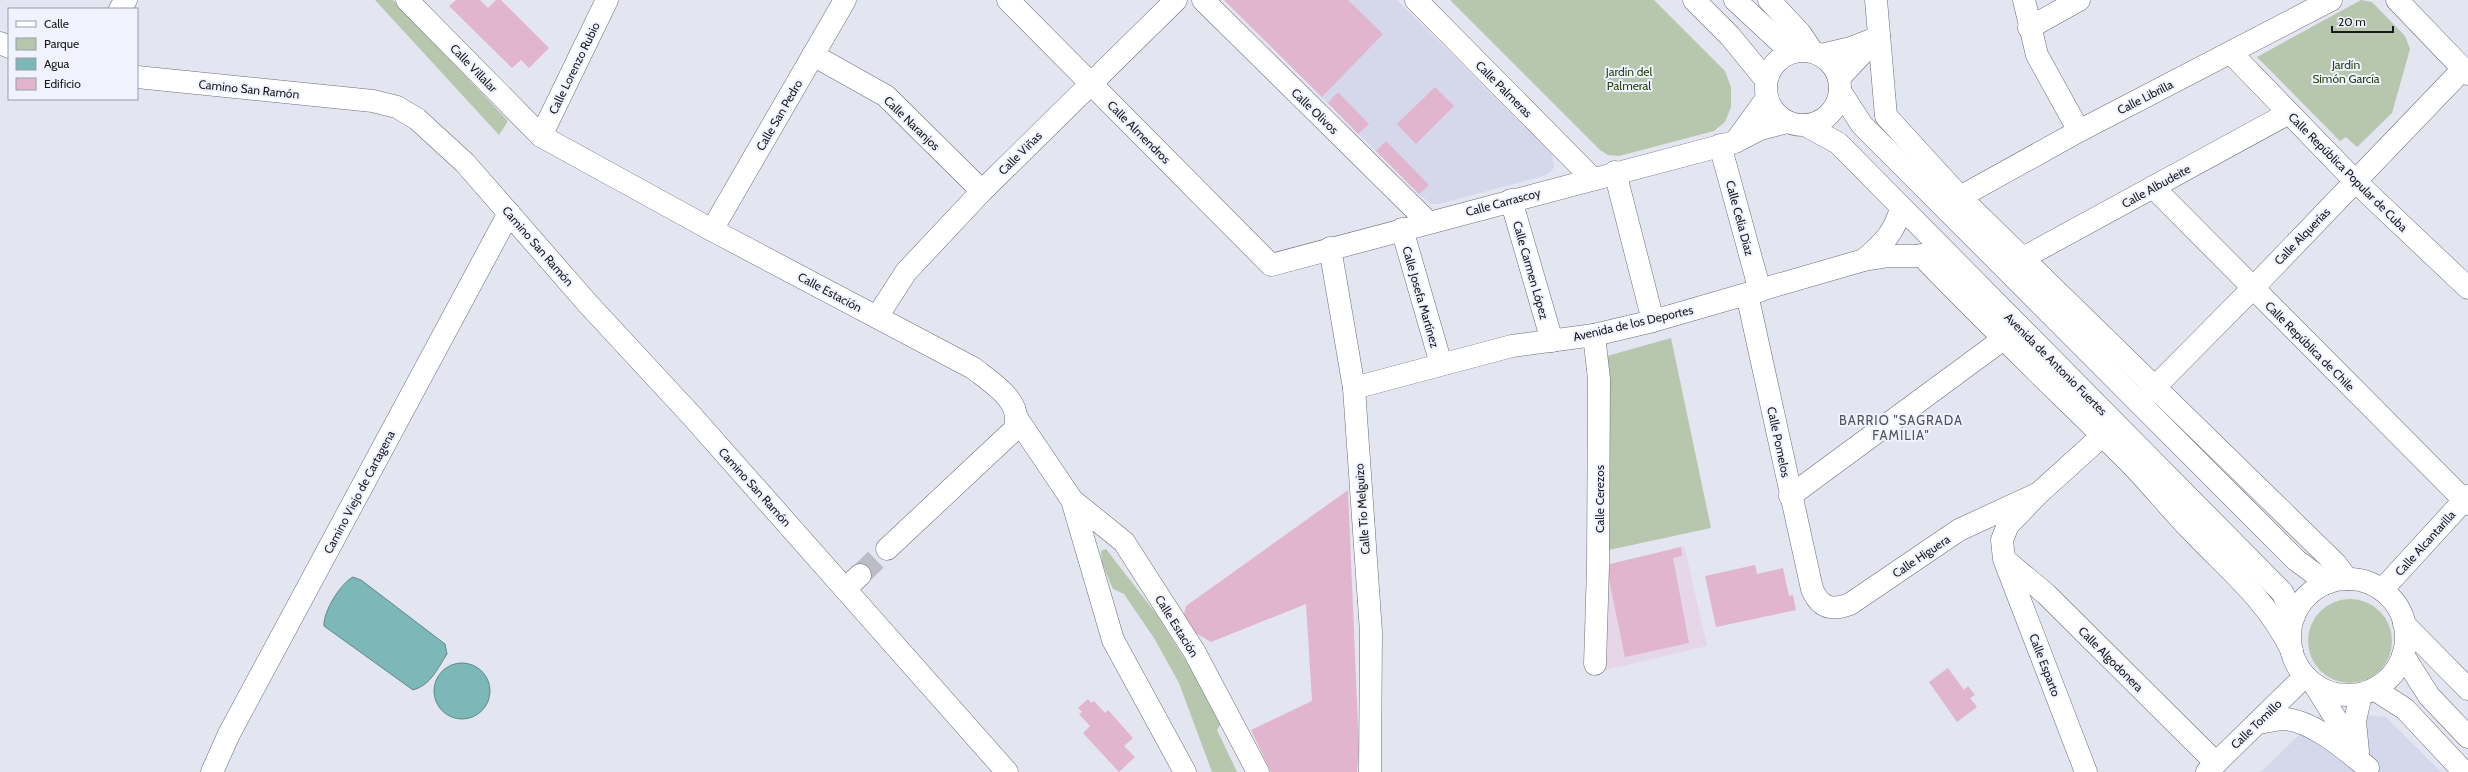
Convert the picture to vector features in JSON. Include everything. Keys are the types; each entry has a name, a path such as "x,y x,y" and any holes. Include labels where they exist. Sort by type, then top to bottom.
{"street":[{"name":"Calle Villalar","path":"407,0 541,136"},
{"name":"Calle Lorenzo Rubio","path":"541,136 607,0"},
{"name":"Calle San Pedro","path":"712,230 845,0"},
{"name":"Calle Almendros","path":"1008,0 1271,264"},
{"name":"Calle Viñas","path":"876,317 906,272 982,191 1176,0"},
{"name":"Calle Olivos","path":"1203,0 1428,222"},
{"name":"Calle Palmeras","path":"1416,0 1592,178"},
{"path":"1694,0 1730,36 1767,89 1778,116 1796,123 1824,118 1838,101 1839,84 1878,37"},
{"path":"1735,0 1808,53 1829,61 1839,84 1862,125 2147,395 2336,564 2337,581"},
{"path":"1769,0 1800,33 1808,53"},
{"path":"1876,0 1886,116 1960,196 2023,258 2147,395"},
{"path":"2024,0 2029,28 2037,55 2079,131"},
{"path":"2029,28 2079,0"},
{"name":"Calle Librilla","path":"1960,196 2079,131 2331,0"},
{"path":"2397,0 2465,71"},
{"path":"1728,143 1767,89 1775,63 1808,53 1851,48 1878,37"},
{"name":"Calle República Popular de Cuba","path":"2231,53 2355,181 2468,288"},
{"name":"Calle Naranjos","path":"813,55 886,96 982,191"},
{"name":"Calle Alquerías","path":"2147,395 2253,288 2355,181 2465,71"},
{"name":"Camino San Ramón","path":"138,78 373,101 397,107 417,119 466,163 509,213 853,582 1007,772"},
{"name":"Calle Albudeite","path":"2023,258 2289,113"},
{"name":"Calle Carrascoy","path":"1271,264 1728,143 1760,130 1796,123"},
{"name":"Avenida de Antonio Fuertes","path":"1796,123 1838,143 1949,256 2109,430 2255,593 2280,626 2292,650"},
{"name":"Calle Estación","path":"541,136 712,230 973,368 1004,393 1014,407 1018,420 1072,500 1124,542 1194,651 1258,772"},
{"name":"Calle Celia Díaz","path":"1728,143 1753,292"},
{"path":"1615,172 1653,320"},
{"name":"Calle República de Chile","path":"2153,187 2467,500"},
{"name":"Calle Carmen López","path":"1511,200 1552,341"},
{"path":"1864,260 1888,238 1897,224 1901,208"},
{"name":"Camino Viejo de Cartagena","path":"212,772 229,734 509,213"},
{"name":"Calle Josefa Martínez","path":"1402,229 1441,364"},
{"name":"Calle Tío Melguizo","path":"1330,248 1354,388 1371,632 1370,772"},
{"name":"Avenida de Antonio Fuertes","path":"1921,255 2002,340 2109,430 2282,592 2294,616"},
{"name":"Avenida de los Deportes","path":"1354,388 1512,346 1594,335 1653,320 1864,260 1888,256 1949,256"},
{"name":"Calle Pomelos","path":"1753,292 1790,496 1812,589"},
{"name":"Calle Cerezos","path":"1594,335 1599,379 1598,567 1595,664"},
{"path":"1790,496 2002,340"},
{"path":"887,549 1001,444 1014,430 1018,420"},
{"name":"Calle Higuera","path":"2004,559 2002,540 2008,525 2039,493 2109,430"},
{"name":"Calle Higuera","path":"1812,589 1816,598 1825,607 1840,608 1850,604 1959,530 2039,493"},
{"name":"Calle Estación","path":"1072,500 1113,640 1185,772"},
{"name":"Calle Alcantarilla","path":"2382,590 2467,500"},
{"name":"Calle Algodonera","path":"2004,559 2046,594 2211,768"},
{"name":"Calle Esparto","path":"2004,559 2086,772"},
{"path":"2337,581 2365,582 2382,590 2396,605 2404,624 2406,634 2404,654 2392,675 2368,692 2355,721 2365,765 2311,682 2292,650 2290,639 2294,616 2307,596 2337,581"},
{"path":"2404,624 2468,689"},
{"path":"2404,654 2429,696 2468,737"},
{"path":"2311,682 2334,694 2368,692 2405,710 2464,772"},
{"name":"Calle Tomillo","path":"2211,768 2257,723 2311,682"},
{"path":"2257,723 2286,719 2313,728 2365,765"}],"shaded area":[{"path":"1224,0 1397,0 1552,154 1554,168 1546,175 1439,204 1431,204 1419,194"},
{"path":"1684,546 1707,646 1605,670 1606,565"},
{"path":"2324,711 2386,717 2441,772 2261,772"}],"green space":[{"path":"375,0 393,0 508,121 499,135"},
{"name":"Jardín del Palmeral","path":"1450,0 1654,0 1725,71 1731,87 1731,107 1725,122 1714,131 1619,156 1608,155 1600,150"},
{"name":"Jardín Simón García","path":"2361,0 2372,2 2405,36 2410,49 2392,113 2357,147 2346,137 2340,141 2257,57"},
{"path":"1671,338 1711,528 1604,551 1607,356"},
{"path":"1106,549 1157,615 1223,720 1217,730 1237,772 1212,772 1179,683 1154,638 1124,594 1113,589 1102,563 1101,551"},
{"path":"2350,599 2366,602 2380,611 2389,625 2392,641 2389,657 2380,671 2366,680 2350,683 2334,680 2320,671 2311,657 2308,641 2311,625 2320,611 2334,602"}],"water":[{"path":"353,577 361,580 445,644 447,654 433,676 419,688 413,690 324,626 326,613 333,599 343,586"},
{"path":"456,663 468,663 482,671 490,685 488,702 482,711 468,719 456,719 446,714 439,707 434,697 434,685 439,675 446,668"}],"building":[{"path":"456,0 480,0 488,8 496,0 501,0 549,48 529,68 521,60 512,68 449,6"},
{"path":"1224,0 1348,0 1383,34 1322,97"},
{"path":"1435,87 1454,106 1416,144 1397,124"},
{"path":"1338,92 1369,124 1358,134 1328,103"},
{"path":"1386,141 1429,185 1419,194 1376,151"},
{"path":"1348,490 1359,749 1357,772 1271,772 1251,730 1312,701 1306,604 1211,642 1194,632 1184,614 1186,606"},
{"path":"1681,547 1682,556 1673,558 1689,643 1625,657 1606,565"},
{"path":"1755,565 1757,574 1783,568 1789,596 1793,595 1796,610 1716,627 1705,576"},
{"path":"1948,668 1964,690 1968,686 1975,695 1970,698 1977,707 1957,722 1929,682"},
{"path":"1088,699 1091,703 1094,701 1105,713 1108,710 1133,738 1124,746 1135,757 1119,772 1083,733 1090,726 1079,714 1082,712 1078,708"}],"tunnel":[{"path":"860,575 887,549"}],"district":[{"name":"BARRIO \"SAGRADA FAMILIA\"","path":"1901,428"}]}
